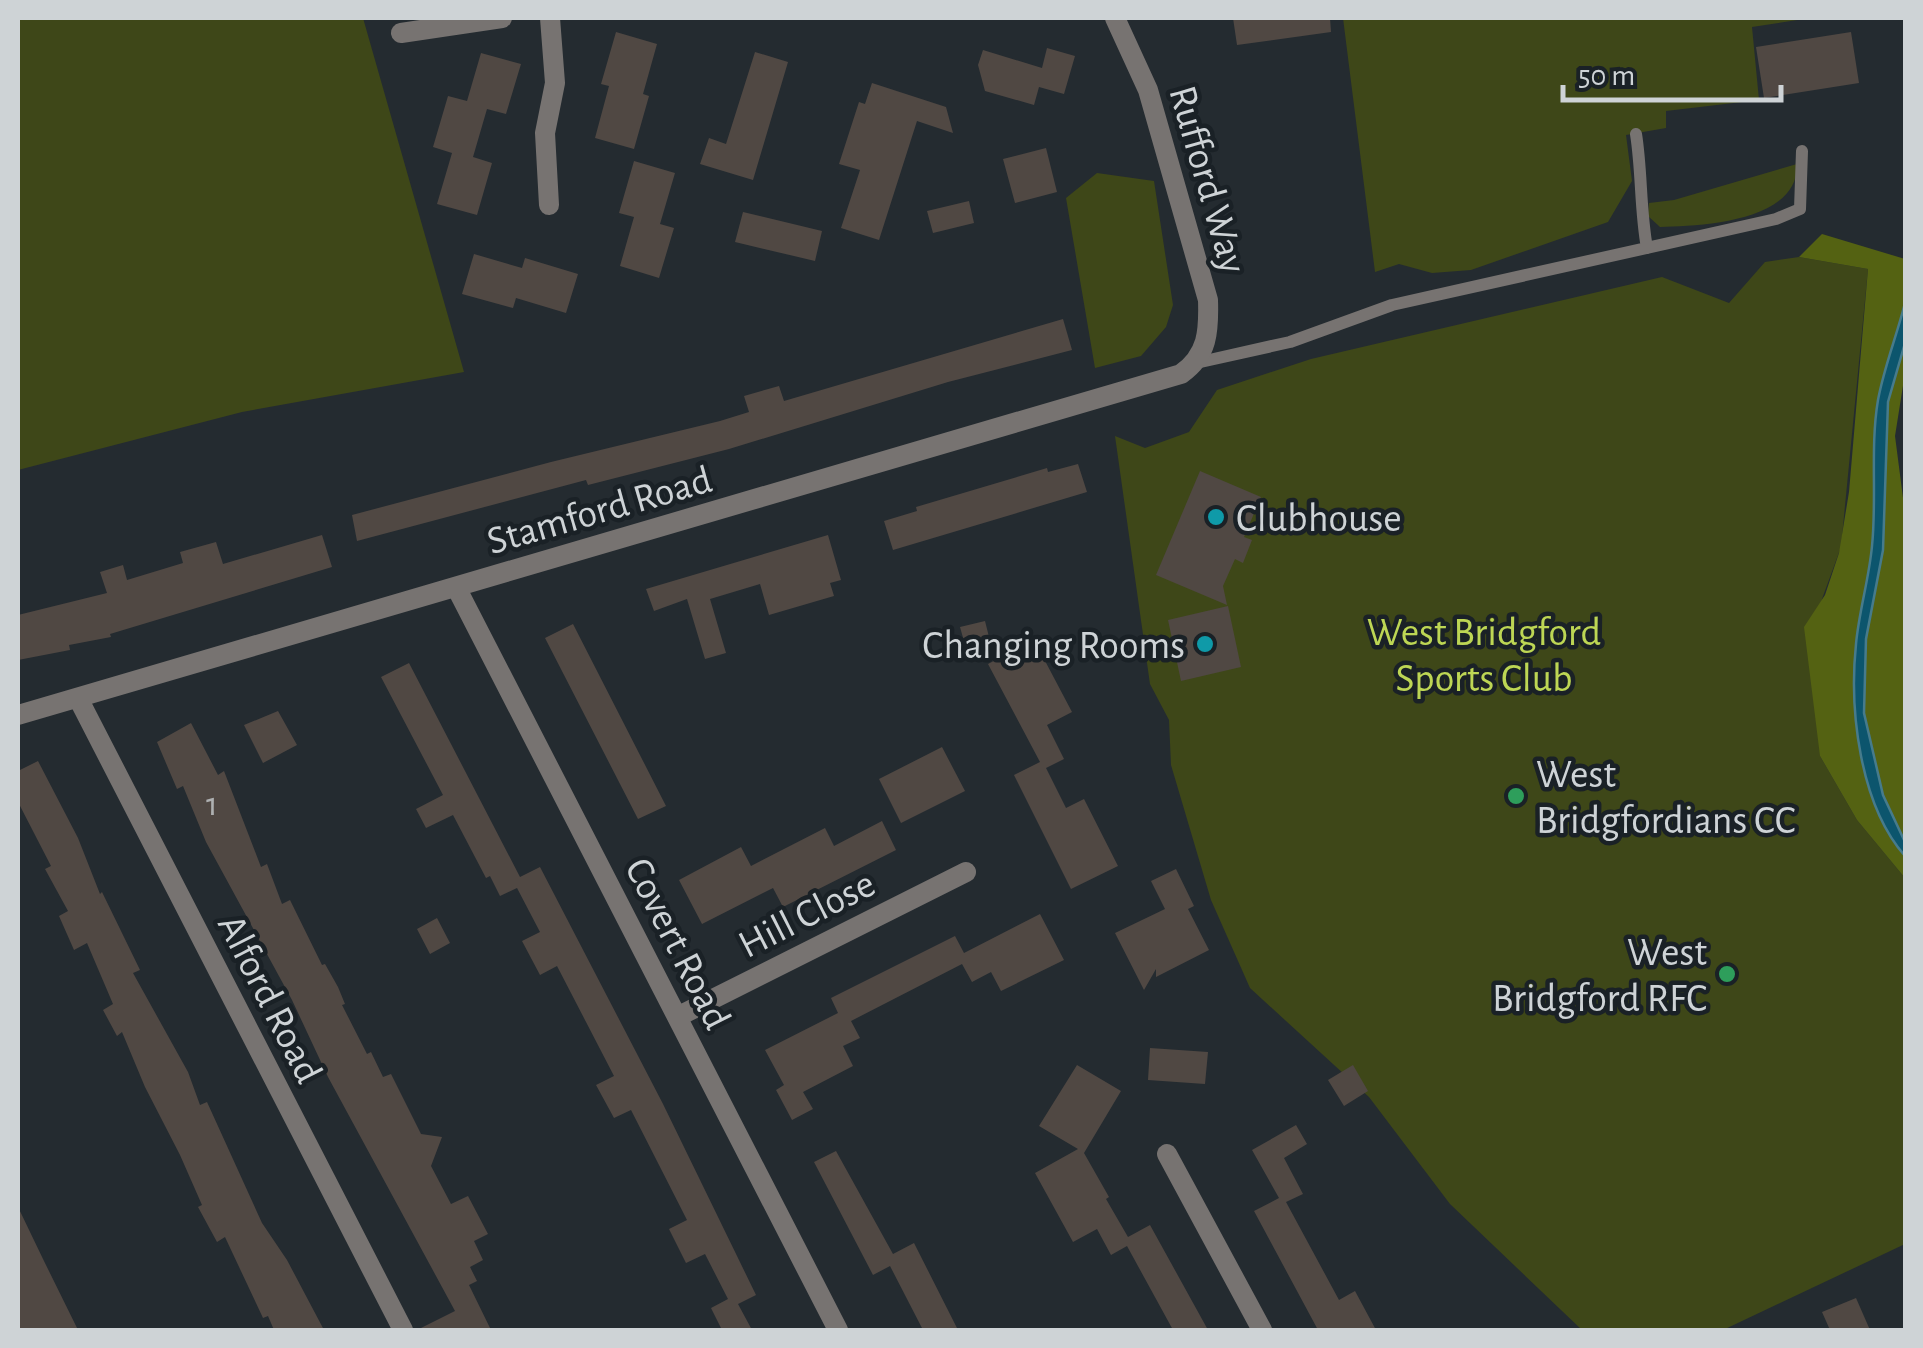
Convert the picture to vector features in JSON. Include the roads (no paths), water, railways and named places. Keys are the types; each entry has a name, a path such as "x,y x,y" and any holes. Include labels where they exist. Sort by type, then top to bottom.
{"street":[{"path":"401,34 456,21 502,18"},
{"path":"549,204 545,133 555,83 550,18"},
{"name":"Rufford Way","path":"1115,18 1148,90 1208,300 1209,335 1196,363"},
{"name":"Stamford Road","path":"18,716 1182,374 1196,363"},
{"name":"Covert Road","path":"456,587 838,1330"},
{"name":"Alford Road","path":"78,698 402,1330"},
{"name":"Hill Close","path":"678,1017 966,872"},
{"path":"1167,1154 1262,1330"}],"lane":[{"path":"1636,134 1648,248"},
{"path":"1196,363 1290,342 1392,305 1776,219 1800,209 1802,151"}],"water":[{"path":"1905,303 1905,343 1888,402 1883,550 1866,639 1864,713 1883,795 1905,842 1905,856 1877,811 1868,784 1857,727 1854,670 1872,546 1878,400"}],"place":[{"name":"Clubhouse","path":"1216,517"},
{"name":"Changing Rooms","path":"1205,644"},
{"name":"West Bridgfordians CC","path":"1516,796"},
{"name":"West Bridgford RFC","path":"1727,974"}],"park label":[{"name":"West Bridgford Sports Club","path":"1484,654"}]}
